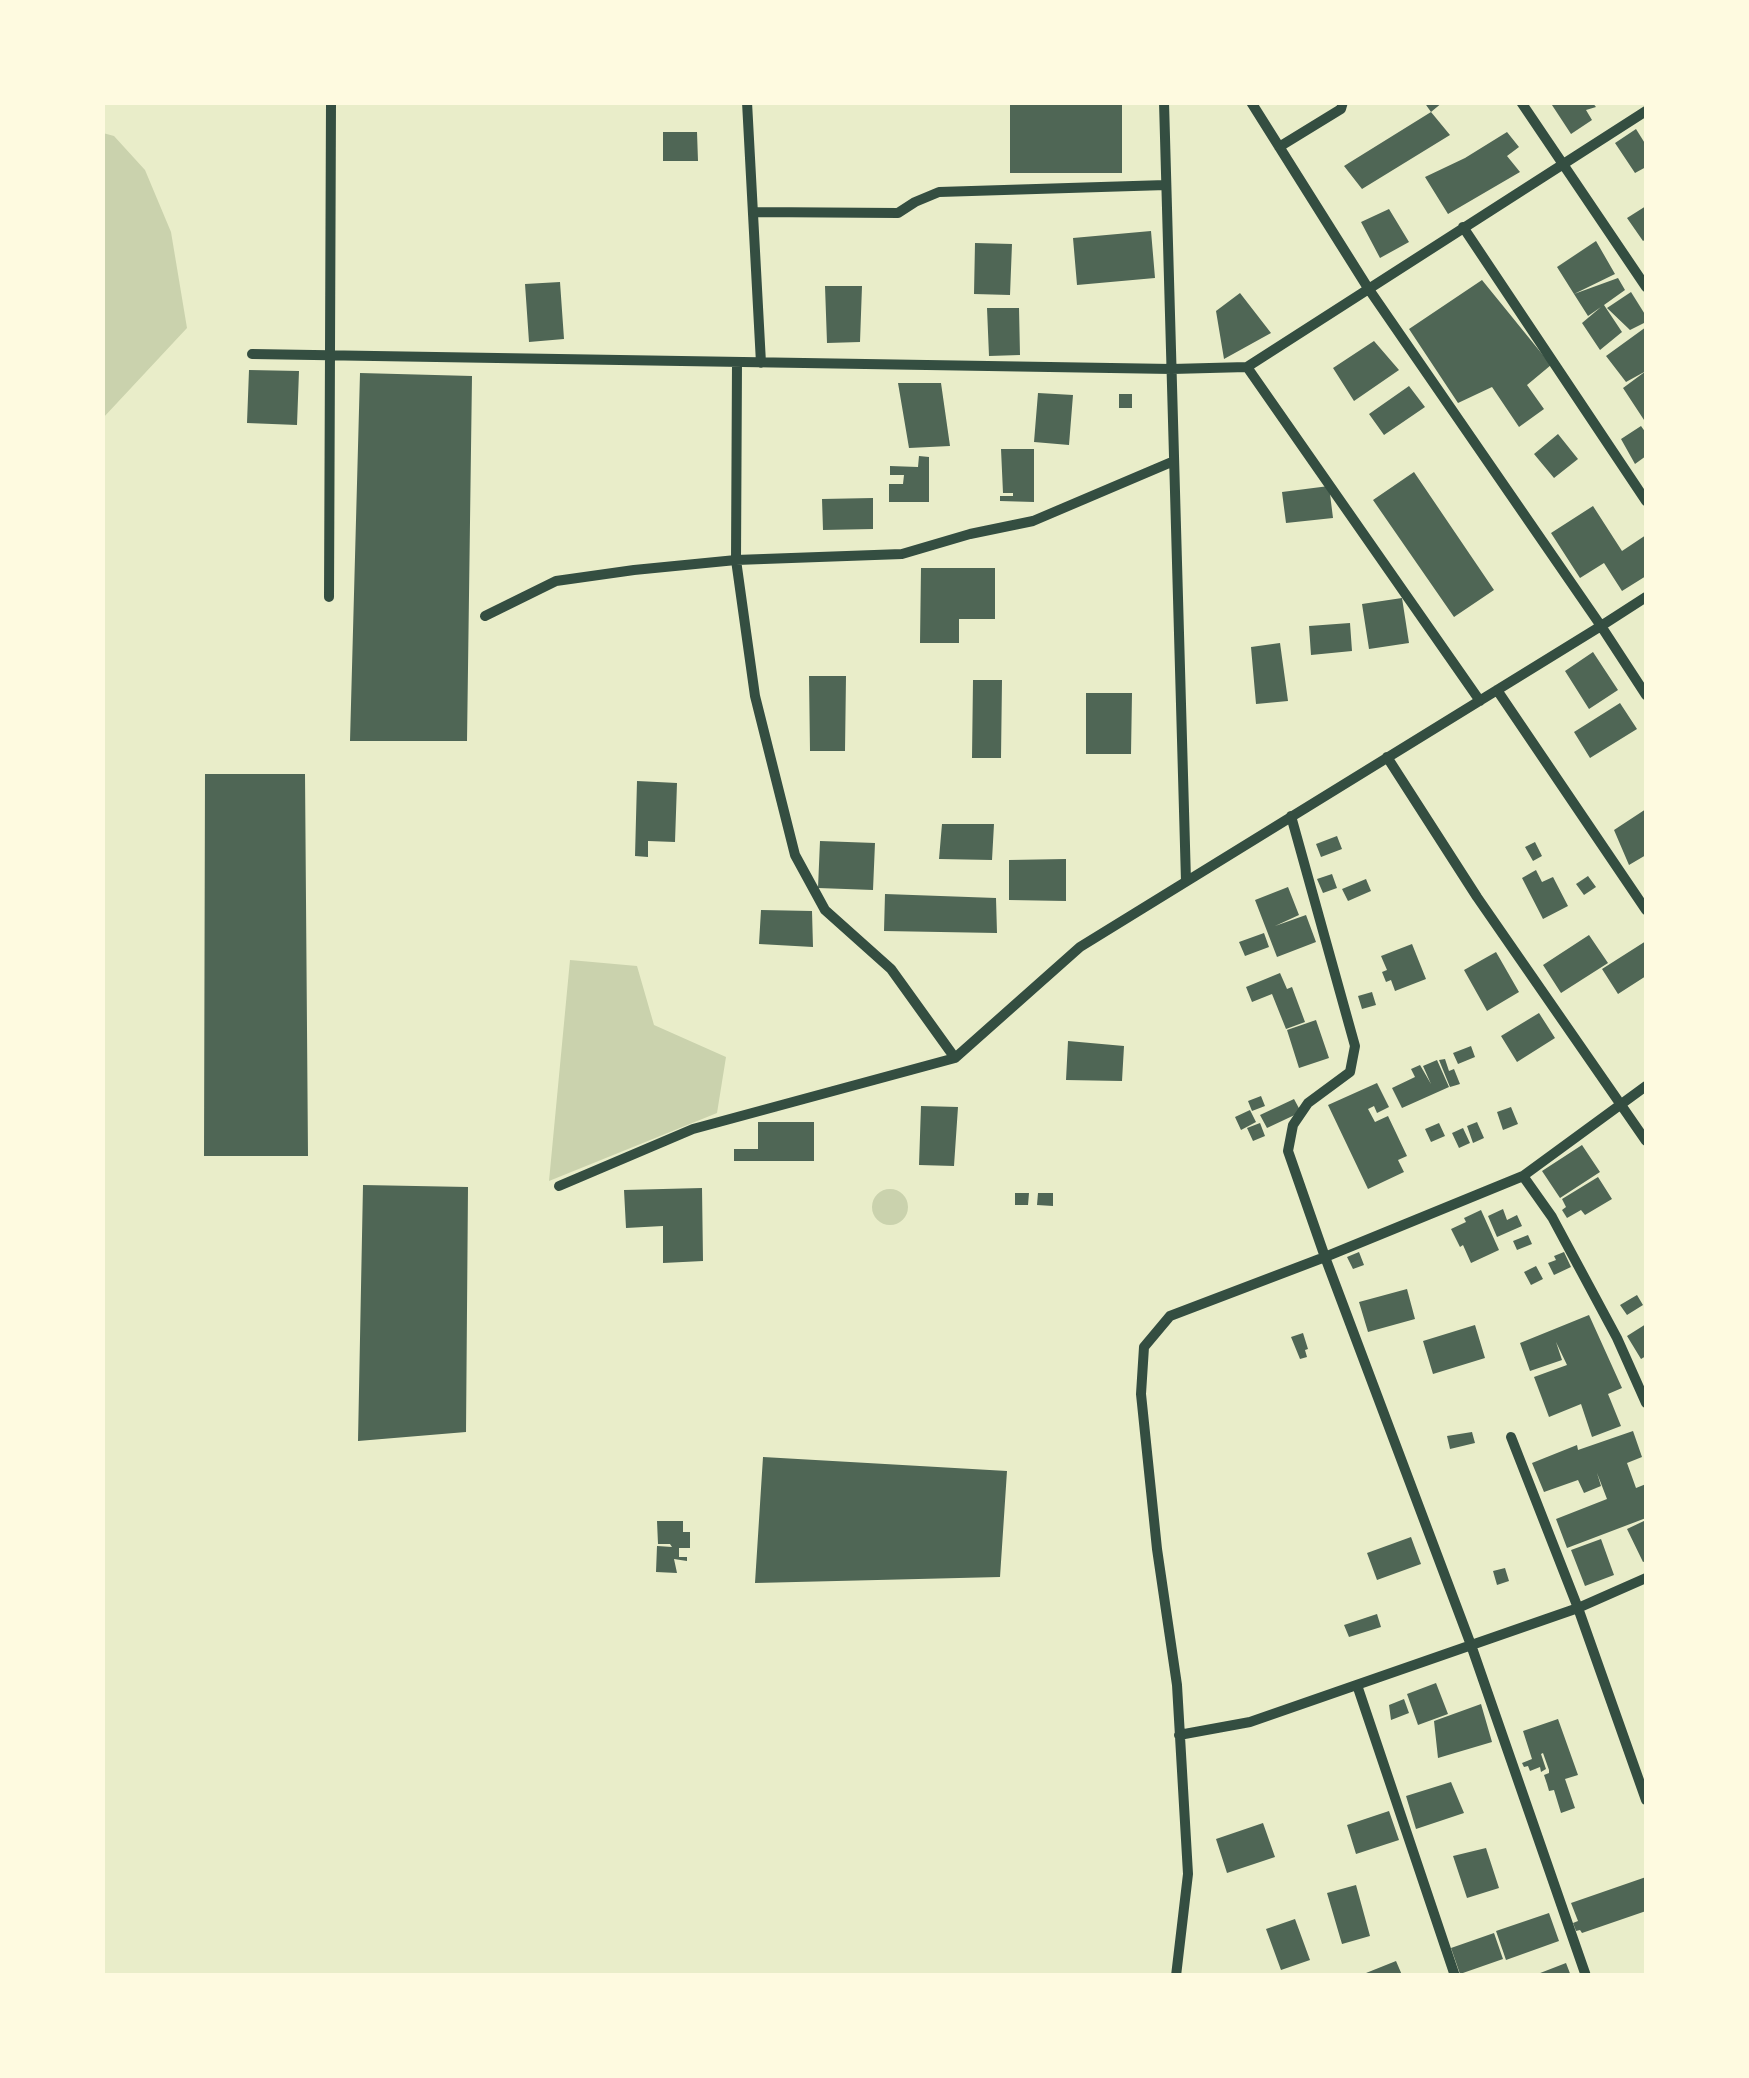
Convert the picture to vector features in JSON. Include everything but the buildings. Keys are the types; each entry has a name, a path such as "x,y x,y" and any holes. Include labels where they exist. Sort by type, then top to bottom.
{"street":[{"path":"328,597 331,102"},
{"path":"748,102 761,362"},
{"path":"1164,102 1186,881"},
{"path":"1251,102 1368,288 1646,695"},
{"path":"1279,147 1341,109 1343,102"},
{"path":"1521,102 1646,287"},
{"path":"252,354 1247,367 1646,111"},
{"path":"753,212 898,214 939,192 1166,185"},
{"path":"1463,228 1646,502"},
{"path":"738,362 736,560 755,696 796,855 825,910 892,969 955,1058"},
{"path":"1247,367 1480,701"},
{"path":"485,616 556,581 736,560 902,554 1033,521 1174,460"},
{"path":"559,1186 693,1129 955,1058 1080,947 1646,596"},
{"path":"1497,690 1646,910"},
{"path":"1387,757 1477,898 1646,1140"},
{"path":"1291,816 1355,1046 1350,1072 1308,1103 1293,1125 1288,1152 1471,1645 1586,1976"},
{"path":"1176,1976 1188,1874 1176,1685 1140,1394 1144,1346 1170,1316 1325,1258 1523,1176 1646,1086"},
{"path":"1523,1176 1552,1218 1618,1338 1646,1403"},
{"path":"1512,1436 1646,1800"},
{"path":"1180,1735 1250,1722 1578,1608 1646,1578"},
{"path":"1357,1685 1455,1976"}],"green space":[{"path":"103,133 114,136 145,170 171,232 187,328 103,418"},
{"path":"570,960 637,966 654,1025 726,1057 717,1113 549,1181"},
{"path":"890,1189 903,1194 908,1207 903,1220 890,1225 877,1220 872,1207 877,1194"}]}
